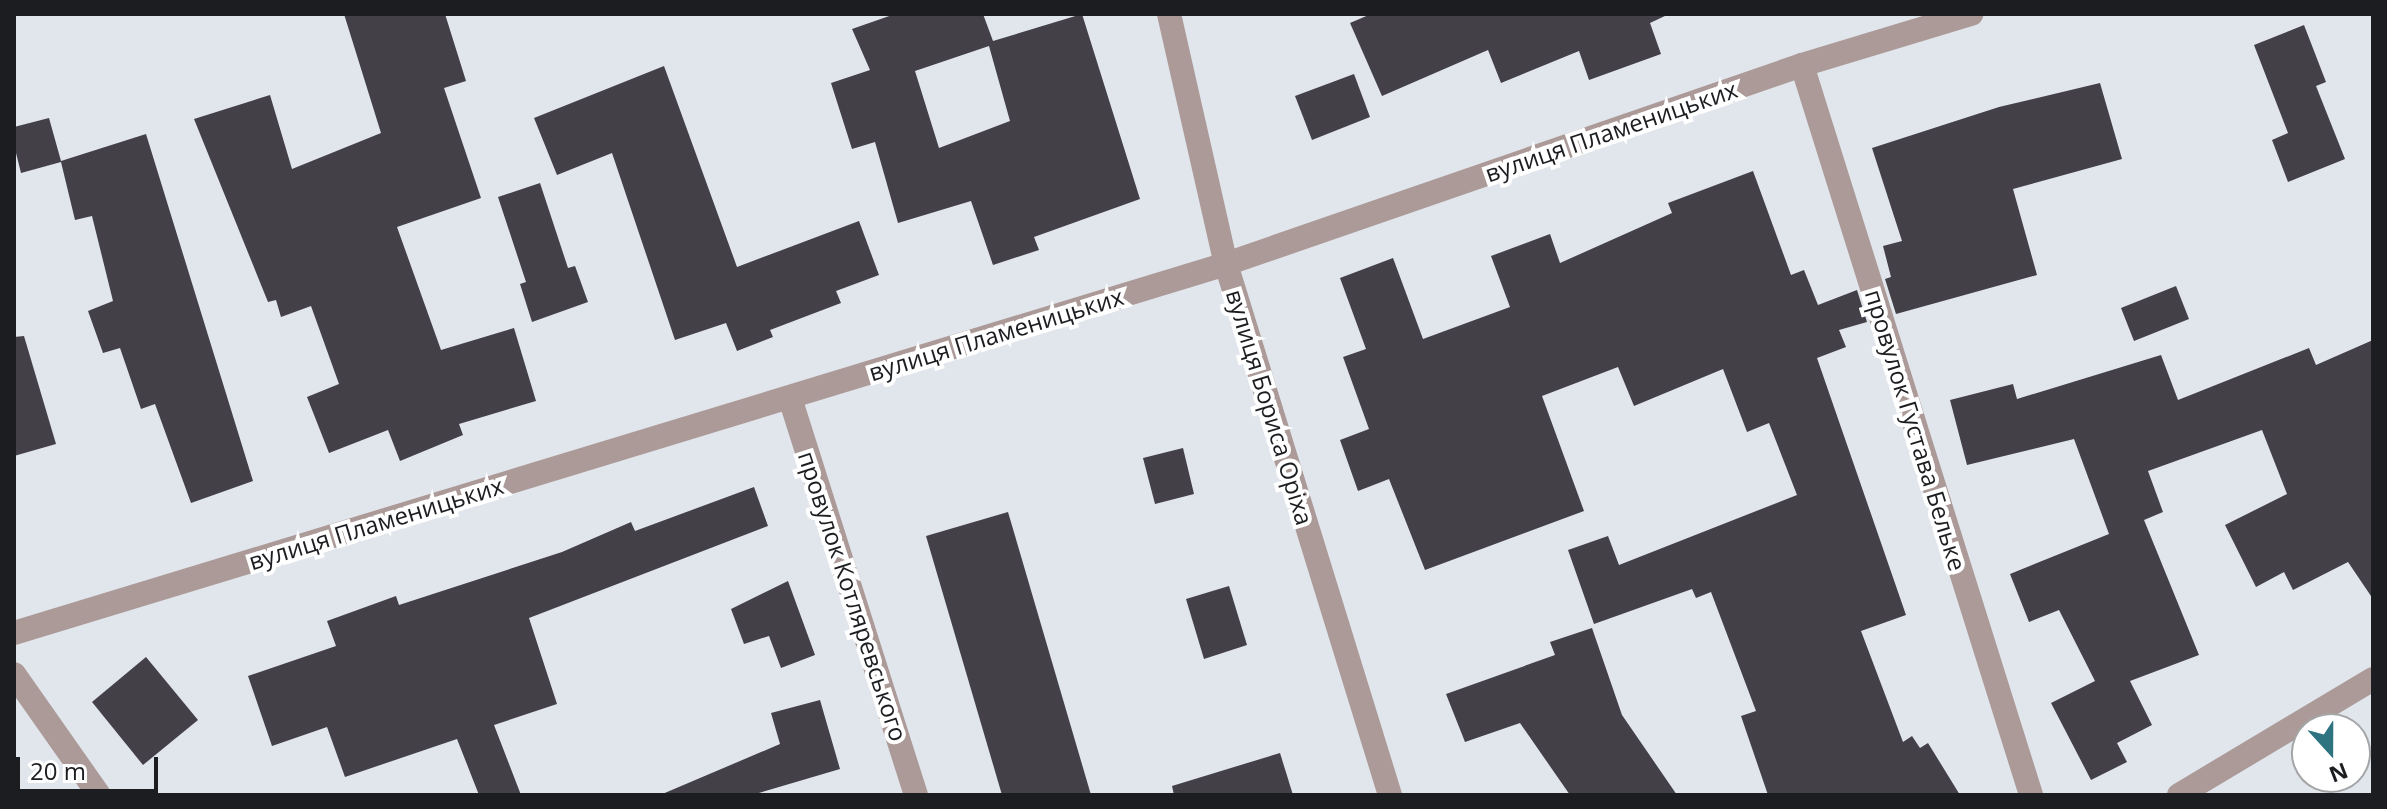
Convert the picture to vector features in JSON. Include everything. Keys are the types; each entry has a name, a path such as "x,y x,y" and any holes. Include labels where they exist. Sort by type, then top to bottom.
{"street":[{"name":"вулиця Бориса Оріха","path":"1169,14 1226,264 1390,795"},
{"name":"вулиця Пламеницьких","path":"14,633 1226,264 1802,65 1971,14"},
{"name":"провулок Густава Бельке","path":"1802,65 2031,795"},
{"name":"провулок Котляревського","path":"790,398 916,795"},
{"path":"14,674 99,795"},
{"path":"2179,795 2373,679"}],"building":[{"path":"344,14 445,14 466,81 444,88 481,198 397,227 441,350 514,328 536,401 459,424 463,435 400,461 388,430 329,453 307,397 339,384 311,306 281,317 276,300 268,302 194,119 270,95 292,169 381,133"},
{"path":"895,14 983,14 993,41 1082,14 1140,199 1034,237 1039,250 993,265 971,201 898,223 875,142 852,149 831,83 870,70 852,29","holes":["989,46 1010,121 939,148 915,71"]},
{"path":"1371,14 1667,15 1650,23 1661,54 1589,80 1579,51 1501,83 1488,50 1382,96 1350,23"},
{"path":"2304,25 2326,82 2316,86 2345,159 2288,182 2272,140 2288,133 2254,45"},
{"path":"664,66 737,267 859,221 879,275 836,291 841,303 770,330 773,337 737,351 726,323 675,340 612,153 557,175 534,118"},
{"path":"1354,74 1370,117 1312,140 1295,96"},
{"path":"2100,83 2122,159 2013,189 2037,275 1896,314 1885,279 1891,277 1883,246 1902,241 1872,148 1999,107"},
{"path":"49,118 61,161 146,134 253,481 191,503 155,404 141,409 120,348 103,353 88,311 113,301 92,216 75,220 61,162 21,173 14,145 14,127"},
{"path":"1753,171 1791,275 1804,270 1818,305 1857,290 1867,322 1839,330 1846,347 1817,358 1906,615 1861,631 1903,742 1912,736 1920,748 1928,743 1960,795 1768,795 1741,716 1756,711 1711,592 1696,598 1692,589 1594,624 1568,550 1608,536 1619,565 1797,495 1769,423 1747,432 1723,369 1634,406 1618,367 1542,396 1584,511 1425,570 1389,479 1358,491 1340,440 1369,429 1343,357 1366,349 1340,278 1393,258 1423,339 1510,307 1491,256 1550,234 1560,263 1672,213 1668,203"},
{"path":"540,183 568,268 575,266 588,302 532,322 520,284 526,282 498,197"},
{"path":"2176,286 2189,319 2134,341 2121,308"},
{"path":"24,336 56,444 14,456 14,337"},
{"path":"2373,340 2373,599 2348,562 2293,590 2284,572 2256,587 2225,525 2287,494 2262,430 2148,471 2163,512 2144,520 2199,655 2130,681 2152,725 2117,743 2127,762 2091,780 2051,703 2095,681 2059,610 2029,622 2010,574 2109,534 2074,439 1967,465 1950,400 2013,384 2017,399 2161,355 2178,400 2309,348 2316,365"},
{"path":"1183,448 1194,494 1155,504 1143,458"},
{"path":"754,487 768,526 529,618 557,704 494,725 521,795 479,795 457,739 345,777 327,727 272,746 248,676 336,646 327,621 396,596 399,605 562,552 631,522 635,531"},
{"path":"1008,512 1091,795 1002,795 926,536"},
{"path":"788,581 815,655 781,668 769,636 744,644 731,609"},
{"path":"1229,586 1247,645 1204,659 1186,599"},
{"path":"1592,628 1622,715 1677,795 1570,795 1520,723 1465,742 1446,694 1555,655 1550,642"},
{"path":"146,657 198,720 143,765 92,702"},
{"path":"820,700 840,769 752,795 660,795 780,744 771,713"},
{"path":"1280,753 1293,795 1174,795 1172,786"}]}
